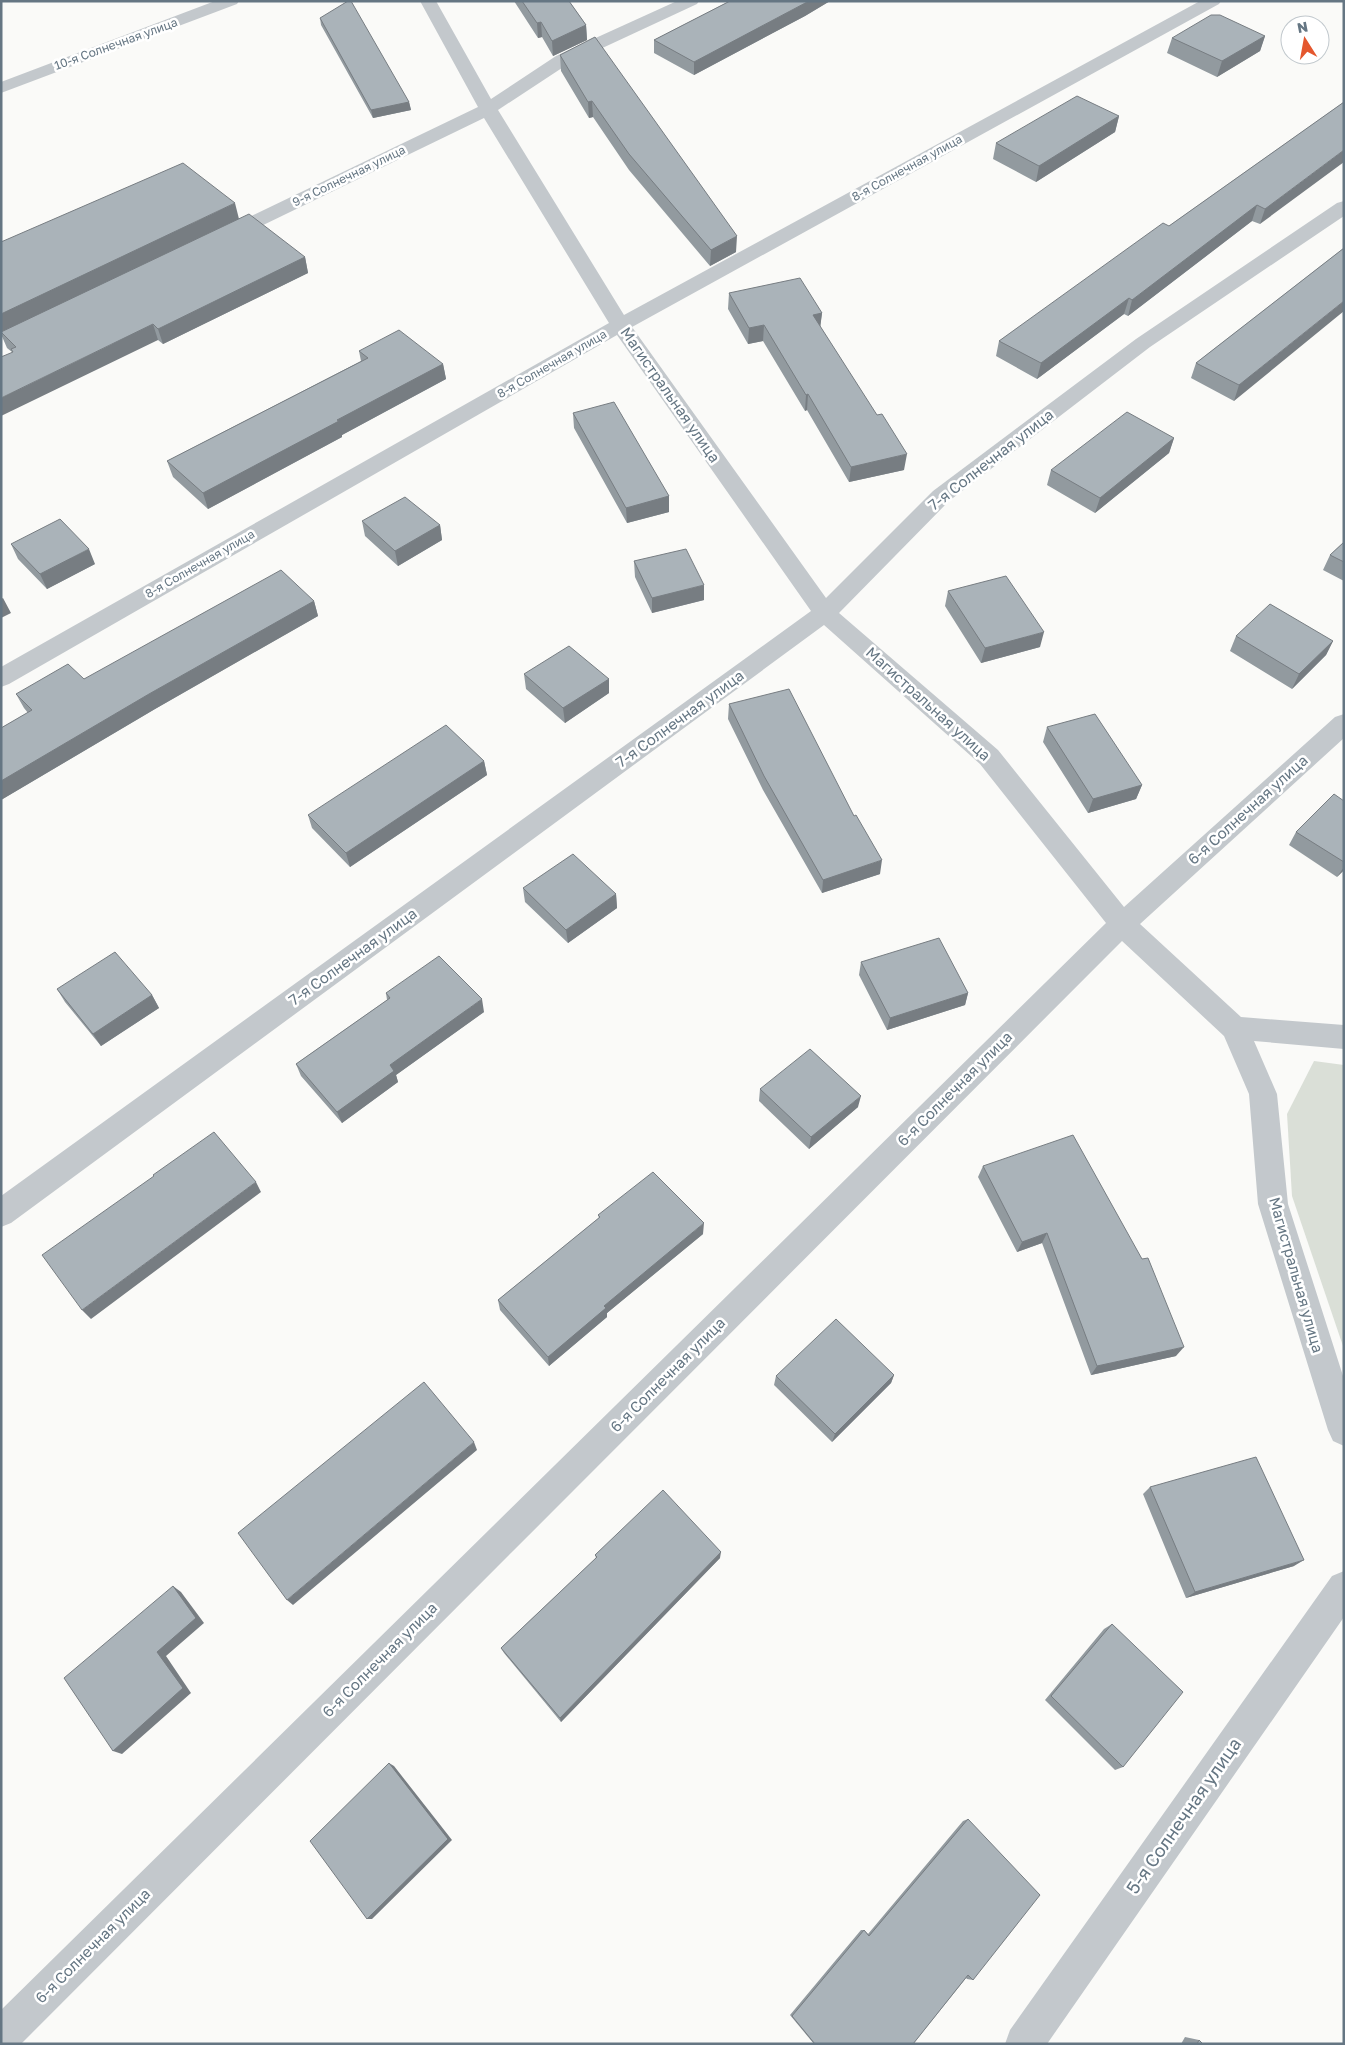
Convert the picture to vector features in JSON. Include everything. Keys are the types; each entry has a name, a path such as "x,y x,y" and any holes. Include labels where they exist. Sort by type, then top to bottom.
{"street":[{"name":"10-я Солнечная улица","path":"1,88 231,1"},
{"name":"Магистральная улица","path":"428,1 488,109 620,325 825,613 989,757 1122,924 1234,1028 1264,1094 1273,1204 1344,1430"},
{"name":"9-я Солнечная улица","path":"205,246 488,109 562,60 691,1"},
{"name":"8-я Солнечная улица","path":"1,678 620,325 1213,1"},
{"name":"7-я Солнечная улица","path":"1,1213 825,613 941,496 1143,343 1344,207"},
{"name":"6-я Солнечная улица","path":"1,2037 1122,924 1344,723"},
{"path":"1234,1028 1344,1037"},
{"name":"5-я Солнечная улица","path":"1024,2044 1344,1588"}],"shaded area":[{"path":"1314,1061 1344,1065 1344,1349 1292,1196 1287,1114"}],"building":[{"path":"351,1 409,102 371,110 320,18"},
{"path":"522,1 569,1 586,25 552,41 541,22 537,23"},
{"path":"730,1 809,1 694,62 654,40"},
{"path":"1211,15 1220,15 1265,36 1222,61 1172,38"},
{"path":"595,37 737,236 711,250 629,154 592,101 588,102 560,55"},
{"path":"1077,96 1119,116 1039,166 996,143"},
{"path":"1344,102 1344,150 1265,209 1257,205 1132,300 1129,298 1041,363 999,341 1163,223 1169,226"},
{"path":"183,163 235,203 1,314 1,242"},
{"path":"249,214 305,257 158,329 153,324 1,398 1,357 13,352 11,349 16,347 1,332"},
{"path":"1344,248 1344,301 1239,385 1196,363"},
{"path":"800,278 822,313 813,315 877,415 882,414 907,454 851,467 764,325 749,328 729,293"},
{"path":"399,330 443,364 203,493 167,461 368,358 359,351"},
{"path":"614,402 669,496 626,508 573,413"},
{"path":"1127,412 1174,438 1100,498 1051,470"},
{"path":"405,497 440,525 395,551 362,521"},
{"path":"60,519 89,549 40,574 11,544"},
{"path":"1344,542 1344,562 1330,555"},
{"path":"686,549 704,585 652,598 634,561"},
{"path":"281,570 314,601 149,694 1,781 1,728 32,710 16,694 68,664 84,679"},
{"path":"1006,576 1044,632 985,648 948,591"},
{"path":"1270,604 1333,641 1299,674 1236,636"},
{"path":"569,646 609,679 563,708 524,674"},
{"path":"789,689 854,816 856,815 882,860 823,880 764,776 729,704"},
{"path":"1095,714 1142,785 1093,799 1047,727"},
{"path":"446,725 484,761 346,853 308,815"},
{"path":"1334,794 1344,801 1344,862 1296,832"},
{"path":"573,854 616,894 566,930 523,888"},
{"path":"939,938 968,993 890,1018 861,962"},
{"path":"115,952 152,995 93,1034 57,989"},
{"path":"439,956 482,999 390,1065 394,1071 337,1112 296,1064 390,998 386,993"},
{"path":"810,1049 861,1096 811,1137 760,1089"},
{"path":"214,1132 256,1182 82,1310 42,1255"},
{"path":"1073,1135 1142,1259 1148,1258 1184,1347 1097,1366 1047,1233 1022,1242 983,1166"},
{"path":"653,1172 704,1223 604,1306 606,1308 548,1357 498,1300 600,1217 598,1215"},
{"path":"836,1319 894,1375 835,1434 776,1376"},
{"path":"424,1382 474,1442 287,1600 238,1533"},
{"path":"1256,1457 1304,1560 1195,1592 1150,1487"},
{"path":"663,1490 721,1552 560,1718 501,1648 597,1557 595,1555"},
{"path":"173,1586 196,1618 157,1652 183,1688 113,1751 64,1678"},
{"path":"1112,1624 1183,1692 1123,1767 1051,1696"},
{"path":"389,1763 448,1839 367,1919 310,1841"},
{"path":"968,1819 1040,1895 973,1980 968,1975 913,2044 815,2044 792,2016 864,1930 869,1936"}]}
